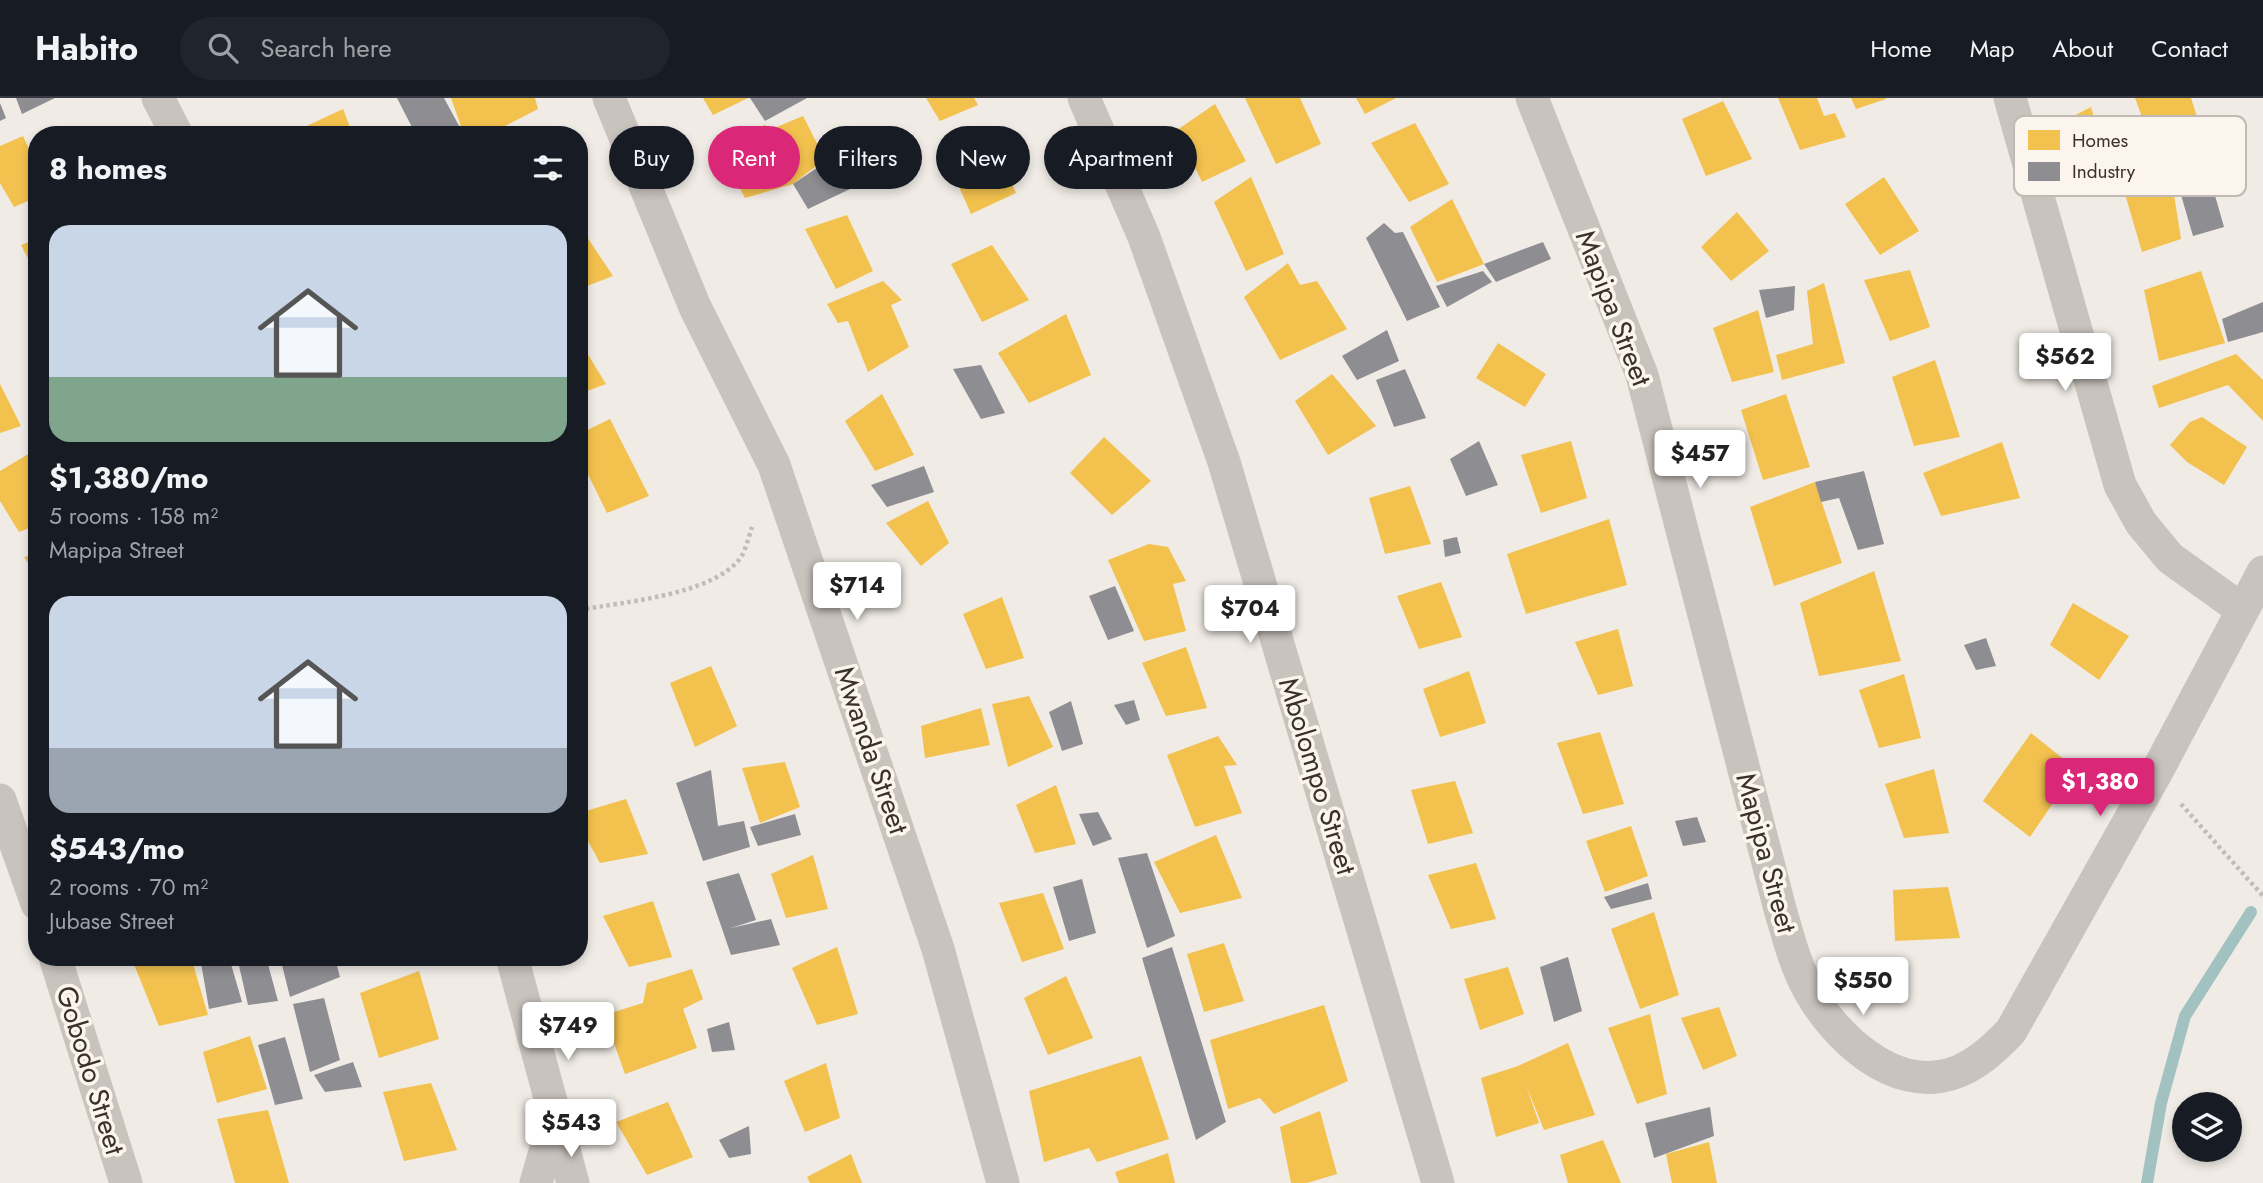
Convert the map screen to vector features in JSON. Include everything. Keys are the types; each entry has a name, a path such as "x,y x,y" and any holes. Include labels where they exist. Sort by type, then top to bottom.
{"street":[{"path":"158,98 172,126"},
{"name":"Mwanda Street","path":"608,98 695,307 774,465 938,949 1003,1183"},
{"name":"Mbolompo Street","path":"1084,98 1144,237 1224,462 1438,1183"},
{"name":"Mapipa Street","path":"1532,98 1642,374 1780,909 1797,963 1809,991 1842,1035 1871,1059 1901,1074 1928,1079 1953,1074 1992,1051 2011,1031 2155,775 2263,572"},
{"path":"2010,98 2015,116"},
{"path":"2038,196 2120,485 2141,523 2171,558 2241,609"},
{"path":"0,800 28,879"},
{"name":"Gobodo Street","path":"58,966 125,1183"},
{"path":"514,966 573,1183"},
{"path":"536,1183 554,1120"}],"path":[{"path":"588,608 654,597 711,581 740,558 774,465"},
{"path":"2155,775 2263,897"}],"building: Homes":[{"path":"451,98 535,98 538,109 505,126 461,126"},
{"path":"703,98 748,98 713,115"},
{"path":"926,98 974,98 978,105 940,121"},
{"path":"1245,98 1300,98 1321,144 1276,164"},
{"path":"1356,98 1396,98 1365,114"},
{"path":"1778,98 1817,98 1824,116 1835,113 1846,137 1800,150"},
{"path":"1851,98 1886,98 1886,99 1856,109"},
{"path":"2135,98 2191,98 2197,116 2142,116"},
{"path":"1723,101 1752,159 1706,176 1682,119"},
{"path":"1215,104 1246,161 1202,182 1197,172 1197,126 1183,126"},
{"path":"2091,107 2094,116 2074,116"},
{"path":"343,109 350,126 307,126"},
{"path":"803,116 814,138 814,168 800,179 800,126 779,126"},
{"path":"1415,123 1449,184 1409,202 1371,143"},
{"path":"23,136 28,147 28,201 14,207 0,183 0,146"},
{"path":"1251,177 1284,254 1246,271 1214,202"},
{"path":"1884,177 1919,231 1880,255 1845,204"},
{"path":"740,189 776,189 745,198"},
{"path":"960,189 1014,189 1016,193 971,214"},
{"path":"2126,196 2174,196 2181,239 2142,252"},
{"path":"1452,199 1484,264 1437,282 1410,227"},
{"path":"1737,212 1769,251 1731,281 1701,247"},
{"path":"847,215 873,271 836,289 805,229"},
{"path":"588,238 613,276 588,286"},
{"path":"28,242 28,259 21,245"},
{"path":"992,245 1029,300 982,322 951,264"},
{"path":"1288,263 1300,285 1317,281 1347,329 1280,360 1244,297"},
{"path":"1910,270 1930,327 1890,341 1864,280"},
{"path":"2201,271 2225,343 2159,361 2144,290"},
{"path":"883,281 902,300 891,305 909,347 868,372 848,321 838,323 827,304"},
{"path":"1824,283 1845,363 1782,380 1776,355 1813,344 1807,291"},
{"path":"1758,310 1774,372 1732,382 1713,328"},
{"path":"1066,314 1091,375 1029,403 998,353"},
{"path":"1498,343 1546,374 1525,407 1476,378"},
{"path":"2236,354 2263,380 2263,421 2228,385 2159,408 2152,386"},
{"path":"588,355 606,384 588,391"},
{"path":"1935,360 1960,437 1914,446 1892,377"},
{"path":"1332,374 1376,426 1328,455 1295,401"},
{"path":"0,384 21,426 0,433"},
{"path":"882,394 914,455 875,471 845,421"},
{"path":"1786,394 1810,467 1763,480 1741,410"},
{"path":"2202,417 2247,447 2224,485 2187,462 2170,445 2190,422"},
{"path":"610,419 649,496 607,513 588,474 588,430"},
{"path":"1104,437 1151,481 1112,515 1070,473"},
{"path":"1571,441 1587,498 1541,513 1521,455"},
{"path":"2002,442 2020,498 1941,516 1923,473"},
{"path":"28,454 28,528 19,532 0,501 0,471"},
{"path":"1815,482 1842,563 1774,586 1750,507"},
{"path":"1410,486 1431,544 1385,554 1369,498"},
{"path":"928,501 949,543 921,566 886,523"},
{"path":"1609,519 1627,585 1526,614 1507,554"},
{"path":"1149,544 1168,547 1186,581 1173,584 1186,631 1144,641 1108,560"},
{"path":"1874,571 1901,661 1819,676 1800,603"},
{"path":"1441,582 1462,637 1419,649 1397,596"},
{"path":"1002,597 1024,658 986,669 963,614"},
{"path":"2073,603 2129,636 2099,680 2050,645"},
{"path":"1618,629 1633,686 1598,695 1575,642"},
{"path":"1186,647 1207,708 1166,716 1142,663"},
{"path":"711,666 737,726 695,747 670,683"},
{"path":"1469,671 1486,723 1440,737 1423,689"},
{"path":"1904,674 1921,738 1879,748 1859,690"},
{"path":"1029,696 1053,747 1008,767 992,704"},
{"path":"981,708 990,745 925,758 921,726"},
{"path":"1600,732 1624,804 1583,814 1557,743"},
{"path":"2031,733 2076,769 2030,837 1983,801"},
{"path":"1218,736 1237,765 1224,766 1242,813 1195,827 1167,755"},
{"path":"785,762 800,807 760,823 742,768"},
{"path":"1934,769 1949,833 1904,838 1885,784"},
{"path":"1455,781 1473,833 1428,844 1411,790"},
{"path":"1056,785 1076,844 1035,853 1016,805"},
{"path":"626,799 648,854 600,863 588,841 588,810"},
{"path":"1631,826 1648,876 1605,892 1586,841"},
{"path":"1216,835 1242,898 1180,913 1154,862"},
{"path":"813,855 828,909 786,918 771,874"},
{"path":"1476,863 1496,919 1451,929 1428,875"},
{"path":"1948,887 1960,938 1895,941 1893,890"},
{"path":"1043,893 1064,949 1022,962 999,903"},
{"path":"653,901 672,957 629,967 603,916"},
{"path":"1654,912 1679,995 1640,1009 1611,929"},
{"path":"1224,943 1244,1001 1204,1012 1187,954"},
{"path":"837,947 858,1014 817,1025 792,968"},
{"path":"135,966 194,966 208,1015 159,1026"},
{"path":"1508,967 1524,1014 1480,1030 1464,979"},
{"path":"692,969 703,999 683,1009 697,1048 625,1074 604,1015 643,1003 647,983"},
{"path":"419,971 439,1039 379,1058 360,993"},
{"path":"1066,976 1093,1038 1048,1055 1024,998"},
{"path":"1324,1005 1348,1081 1274,1114 1260,1098 1228,1109 1210,1040"},
{"path":"1719,1007 1737,1056 1703,1070 1681,1018"},
{"path":"1650,1014 1667,1094 1637,1104 1608,1028"},
{"path":"250,1036 267,1089 217,1103 203,1052"},
{"path":"1568,1043 1595,1115 1544,1130 1526,1085 1539,1123 1496,1137 1481,1078 1518,1066"},
{"path":"1141,1056 1169,1139 1097,1162 1089,1148 1044,1162 1029,1091"},
{"path":"826,1063 840,1118 805,1132 784,1081"},
{"path":"431,1083 457,1150 404,1161 383,1092"},
{"path":"668,1102 693,1157 647,1175 616,1122"},
{"path":"268,1110 289,1183 235,1183 217,1119"},
{"path":"1320,1111 1337,1174 1307,1183 1291,1183 1280,1127"},
{"path":"1603,1140 1621,1183 1568,1183 1560,1155"},
{"path":"1709,1142 1717,1183 1672,1183 1666,1154"},
{"path":"1168,1153 1175,1183 1119,1183 1115,1172"},
{"path":"851,1154 862,1183 810,1183 807,1177"}],"building: Industry":[{"path":"16,98 55,98 22,114"},
{"path":"397,98 444,98 459,126 411,126"},
{"path":"750,98 807,98 765,121"},
{"path":"0,103 6,118 0,121"},
{"path":"814,170 814,189 850,189 808,209 796,189 800,189 800,179"},
{"path":"2181,196 2215,196 2224,227 2193,236"},
{"path":"1384,223 1395,233 1403,232 1440,307 1407,321 1366,238"},
{"path":"1543,242 1551,259 1496,282 1484,264"},
{"path":"1483,271 1492,282 1447,307 1436,286"},
{"path":"1795,286 1794,310 1766,318 1759,290"},
{"path":"2263,302 2263,332 2228,342 2222,319"},
{"path":"1387,330 1399,361 1357,380 1342,356"},
{"path":"981,365 1005,413 981,419 953,369"},
{"path":"1405,369 1426,418 1394,427 1376,380"},
{"path":"1479,441 1498,485 1466,496 1450,459"},
{"path":"924,466 934,492 887,507 871,485"},
{"path":"1864,471 1884,544 1858,550 1839,498 1821,502 1815,482"},
{"path":"1457,537 1461,553 1445,557 1443,540"},
{"path":"1115,586 1134,631 1108,640 1089,596"},
{"path":"1986,638 1996,666 1976,670 1964,645"},
{"path":"1134,700 1140,720 1126,725 1114,705"},
{"path":"1071,701 1083,744 1062,751 1049,712"},
{"path":"711,770 718,826 744,821 750,847 703,861 676,783"},
{"path":"1098,812 1112,839 1093,846 1079,814"},
{"path":"795,814 801,835 758,846 750,827"},
{"path":"1697,817 1706,842 1683,846 1675,821"},
{"path":"1147,853 1175,936 1147,948 1118,858"},
{"path":"739,873 756,920 731,928 771,919 780,945 731,955 706,882"},
{"path":"1082,879 1096,933 1069,941 1053,887"},
{"path":"1648,883 1652,899 1611,909 1604,897"},
{"path":"1172,947 1226,1122 1196,1140 1142,958"},
{"path":"1568,957 1582,1011 1554,1022 1540,967"},
{"path":"202,966 232,966 242,1002 209,1009"},
{"path":"239,966 268,966 278,1001 248,1005"},
{"path":"282,966 337,966 340,977 290,997"},
{"path":"324,998 340,1060 310,1072 293,1004"},
{"path":"729,1022 735,1050 712,1052 707,1029"},
{"path":"285,1037 303,1099 275,1105 258,1045"},
{"path":"353,1062 362,1087 325,1092 314,1075"},
{"path":"1710,1107 1714,1136 1654,1158 1645,1123"},
{"path":"749,1126 751,1154 729,1158 719,1140"}],"waterway":[{"path":"2147,1183 2161,1103 2185,1016 2251,912"}]}
